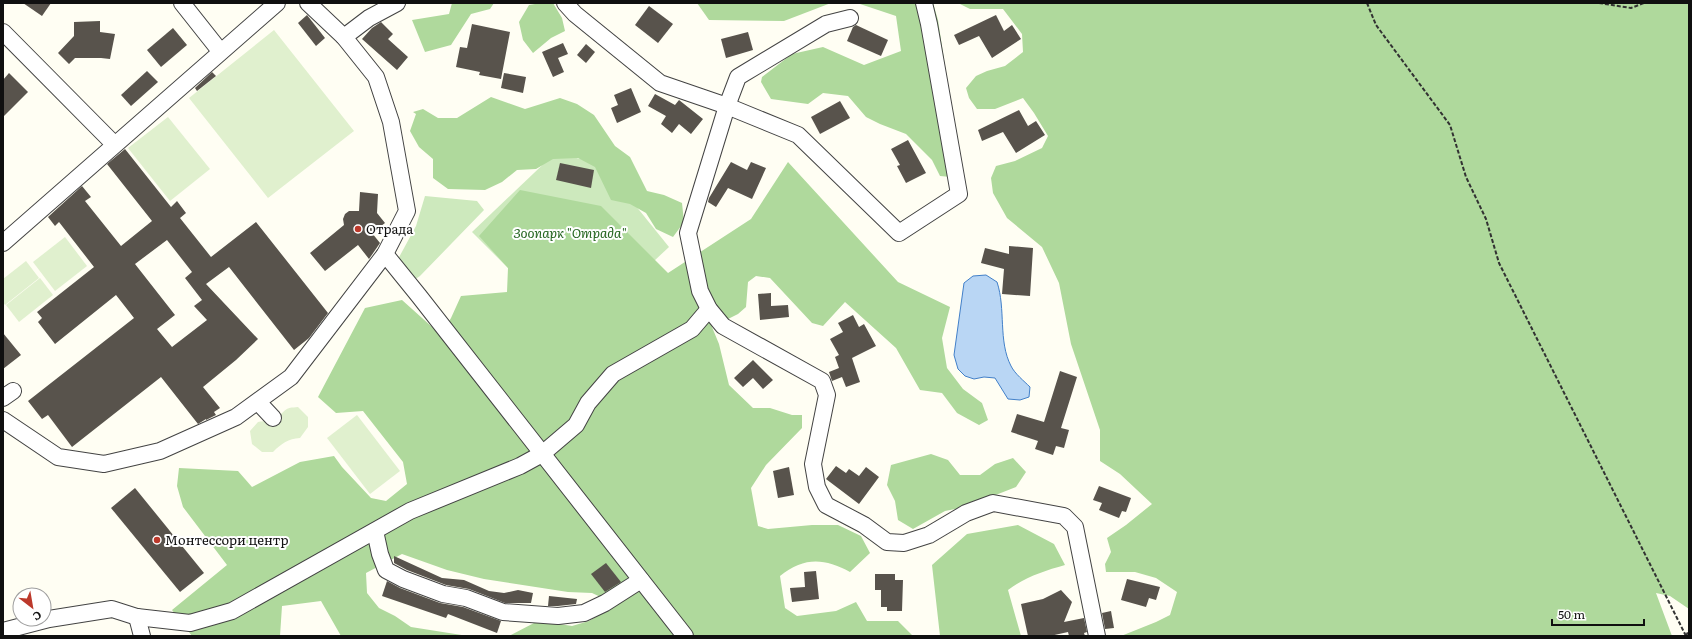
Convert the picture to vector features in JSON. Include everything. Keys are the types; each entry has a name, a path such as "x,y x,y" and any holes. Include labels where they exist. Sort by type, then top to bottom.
{"street":[{"path":"182,3 220,51"},
{"path":"3,242 276,3"},
{"path":"3,420 58,457 104,464 160,451 236,417 291,377 385,254 407,211 391,122 376,77 344,37 308,3"},
{"path":"344,37 369,18 397,3"},
{"path":"564,3 575,14 660,83 727,106 798,135 899,233 959,194 924,3"},
{"path":"850,18 826,24 738,77 727,106 688,233 700,290 709,309 723,326 822,381 827,395 813,464 817,487 826,505 864,525 887,542 904,543 929,535 966,513 993,504 1064,516 1075,527 1097,636"},
{"path":"3,32 114,144"},
{"path":"385,254 685,636"},
{"path":"3,631 49,619 112,609 137,617 190,623 232,611 410,511 520,466 542,454 576,425 588,403 613,374 692,329 709,309"},
{"path":"258,402 273,418"},
{"path":"375,531 380,554 386,570 404,579 443,594 466,598 503,612 558,616 584,613 605,603 641,580"},
{"path":"137,617 142,636"}],"path":[{"path":"1367,3 1376,25 1450,125 1466,177 1486,219 1499,263 1686,636"},
{"path":"1599,3 1631,8 1644,3"},
{"path":"1686,636 1689,630"}],"green space":[{"path":"452,3 494,3 490,9 471,14 451,45 425,52 412,20 449,14"},
{"path":"553,3 562,18 565,31 551,38 533,53 523,40 519,22 529,5"},
{"path":"697,3 831,3 784,21 709,20"},
{"path":"857,3 933,3 938,20 962,178 940,176 932,160 906,134 866,117 848,96 823,93 808,104 771,99 761,82 762,77 792,54 823,47 864,65 901,51 896,16"},
{"path":"958,3 1689,3 1689,609 1670,596 1656,593 1672,636 1121,636 1170,615 1177,592 1156,578 1135,572 1106,572 1105,564 1111,552 1107,538 1152,504 1120,474 1100,461 1100,430 1071,344 1059,283 1042,247 1007,218 993,193 991,178 996,166 1015,161 1042,148 1048,136 1023,98 995,109 977,109 969,98 966,88 976,76 1005,66 1023,52 1022,34 1003,9 970,9"},
{"path":"274,30 354,131 268,198 189,98"},
{"path":"491,97 525,109 560,98 577,104 594,115 615,146 630,157 647,191 664,195 682,203 684,222 673,237 656,229 646,213 630,204 611,200 595,167 578,158 553,159 536,169 517,170 502,182 485,190 448,189 433,178 433,159 419,147 410,131 416,114 413,112 423,109 438,118 457,118"},
{"path":"168,117 210,169 170,201 128,148"},
{"name":"Зоопарк \"Отрада\"","path":"555,153 602,164 669,247 575,335 472,232"},
{"path":"788,162 898,282 950,307 942,338 947,368 963,389 982,403 988,420 979,425 957,413 942,393 920,390 896,348 845,302 823,326 812,323 770,278 756,276 748,282 746,307 738,314 712,327 719,344 729,385 753,408 770,408 792,415 802,415 802,428 766,465 751,488 758,526 768,529 812,525 838,525 861,536 870,553 850,572 841,567 823,562 797,565 789,570 780,576 785,608 797,616 836,611 856,602 867,621 898,621 913,636 509,636 534,623 553,623 572,626 589,621 607,610 605,599 592,593 568,592 484,579 447,570 402,554 366,573 367,593 379,608 395,616 411,627 468,636 341,636 321,601 282,606 280,636 192,636 172,610 227,565 183,507 177,486 179,468 238,471 252,487 300,462 334,456 342,467 371,498 386,501 407,484 403,462 363,411 336,413 318,397 365,308 402,300 441,335 461,296 507,292 508,268 479,236 520,190 601,206 668,273 751,219"},
{"path":"425,196 477,201 484,210 420,276 414,280 397,261 416,226"},
{"path":"65,237 87,266 55,291 33,262"},
{"path":"26,261 39,278 5,305 3,302 3,279"},
{"path":"40,278 53,295 19,322 6,305"},
{"path":"298,407 308,417 308,427 300,438 285,442 273,452 262,452 252,444 250,431 258,422 266,421 278,416 288,408"},
{"path":"357,415 400,471 370,494 327,438"},
{"path":"931,454 948,460 960,475 980,475 995,464 1013,458 1026,472 1016,487 965,507 945,511 913,529 898,520 895,501 887,485 891,465"},
{"path":"1018,525 1054,544 1065,565 1021,581 1008,590 1021,636 940,636 932,565 967,534"}],"water":[{"path":"986,275 997,282 1000,292 1003,336 1007,356 1015,372 1030,387 1029,397 1020,400 1008,399 995,378 984,377 974,379 965,376 958,369 954,355 964,283 973,276"}],"building":[{"path":"23,3 51,3 42,16"},
{"path":"649,6 673,24 658,43 635,25"},
{"path":"307,15 325,38 316,46 298,23"},
{"path":"996,15 1004,31 1012,25 1021,39 992,58 979,36 959,45 954,35"},
{"path":"100,21 100,32 115,34 110,59 75,58 69,64 58,53 74,36 74,22"},
{"path":"381,22 393,34 388,39 408,57 397,70 362,39 372,28"},
{"path":"472,24 510,32 501,79 479,75 480,72 456,67 460,47 467,48"},
{"path":"856,25 888,40 881,56 847,41 853,27"},
{"path":"173,28 187,45 161,67 147,50"},
{"path":"748,32 753,50 726,58 721,39"},
{"path":"563,43 568,54 558,58 564,72 553,77 542,52"},
{"path":"586,44 595,52 586,63 577,55"},
{"path":"147,71 158,82 131,106 121,95"},
{"path":"212,72 216,76 197,91 195,88"},
{"path":"9,73 28,92 3,117 3,80"},
{"path":"504,73 526,77 523,93 501,88"},
{"path":"631,88 641,112 617,123 611,108 618,105 614,95"},
{"path":"655,94 675,105 679,100 703,119 691,134 679,124 672,133 661,124 666,116 648,106"},
{"path":"840,101 850,118 820,134 811,117"},
{"path":"1019,110 1028,126 1036,121 1045,135 1016,153 1003,132 982,141 978,130"},
{"path":"908,140 926,173 906,183 897,166 900,165 891,149"},
{"path":"125,149 171,207 177,201 186,213 180,218 211,257 256,222 328,313 309,338 294,350 229,267 206,284 258,339 236,360 203,387 220,408 214,412 216,415 198,424 161,377 72,447 48,415 42,419 28,401 134,318 116,295 55,344 38,322 42,318 37,312 94,267 59,222 55,226 48,217 82,186 91,197 85,201 121,246 152,221 107,164","holes":["167,240 192,272 185,278 202,300 194,306 207,320 172,347 157,329 175,315 135,264"]},
{"path":"731,162 747,170 751,162 766,168 752,199 728,188 716,207 708,202 709,198"},
{"path":"560,163 594,170 591,188 556,180"},
{"name":"Отрада","path":"360,192 378,194 377,213 385,223 372,233 380,243 369,259 358,245 325,271 310,253 344,225 343,219 345,214 349,211 359,211"},
{"path":"1009,246 1033,248 1030,296 1002,294 1004,269 981,263 985,248 1009,254"},
{"path":"771,293 771,306 788,305 789,317 760,320 758,294"},
{"path":"853,315 859,327 864,324 876,346 852,358 860,382 846,387 842,377 832,381 829,372 839,368 835,357 839,355 830,339 843,332 838,323"},
{"path":"3,333 21,355 3,369"},
{"path":"753,360 773,380 763,389 753,378 743,387 734,378"},
{"path":"1060,371 1077,377 1061,428 1069,430 1064,448 1056,446 1053,455 1035,449 1038,441 1011,432 1017,414 1044,422"},
{"path":"836,466 846,473 849,469 859,476 866,467 879,477 859,504 826,479"},
{"path":"789,467 794,495 778,498 773,471"},
{"path":"1099,486 1131,498 1126,512 1122,511 1119,518 1099,510 1102,503 1093,500"},
{"name":"Монтессори центр","path":"135,488 204,573 180,592 111,508"},
{"path":"394,556 442,578 464,580 489,591 504,593 518,590 533,593 531,603 505,603 469,589 446,585 407,570 394,563"},
{"path":"606,563 621,582 605,592 591,574"},
{"path":"816,571 819,599 792,602 790,588 805,587 804,572"},
{"path":"875,574 895,574 895,580 903,580 902,611 887,611 887,607 881,607 881,590 875,590"},
{"path":"1127,579 1160,587 1156,600 1149,598 1146,607 1121,600"},
{"path":"387,581 400,588 440,603 463,607 501,621 497,633 448,614 446,618 382,596"},
{"path":"1061,590 1072,602 1064,622 1084,618 1087,632 1084,633 1085,636 1069,636 1068,632 1050,636 1028,636 1021,604 1043,599"},
{"path":"549,596 577,599 576,604 548,606"},
{"path":"1111,611 1114,628 1105,629 1102,613"}],"place":[{"name":"Отрада","path":"358,229"},
{"name":"Монтессори центр","path":"157,540"}]}
